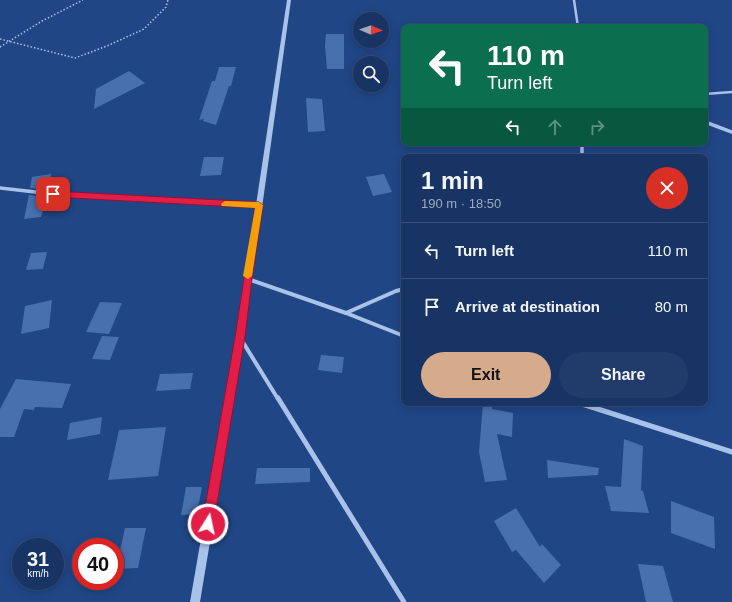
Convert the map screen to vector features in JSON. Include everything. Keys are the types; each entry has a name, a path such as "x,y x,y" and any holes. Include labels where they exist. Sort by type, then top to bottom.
{"street":[{"path":"195,602 240,337 247,279 289,0"},
{"path":"574,0 578,24"},
{"path":"708,94 732,92"},
{"path":"708,123 732,132"},
{"path":"0,188 53,194 259,205"},
{"path":"247,279 346,313 401,335"},
{"path":"346,313 401,290"},
{"path":"240,337 404,602"},
{"path":"588,406 732,452"}],"path":[{"path":"0,47 42,21 83,0"},
{"path":"0,39 75,58 107,46 144,29 166,7 168,0"}],"building":[{"path":"326,34 344,34 344,69 327,69 325,46"},
{"path":"219,67 236,67 231,86 229,86 216,125 203,121 204,119 199,120 212,81 215,81"},
{"path":"129,71 145,83 94,109 96,89"},
{"path":"306,98 322,99 325,131 308,132"},
{"path":"204,157 224,157 221,175 200,176"},
{"path":"51,174 48,190 30,188 32,177"},
{"path":"384,174 392,192 373,196 366,177"},
{"path":"29,195 47,197 41,217 24,219"},
{"path":"47,252 43,269 26,270 31,253"},
{"path":"52,300 49,328 21,334 25,306"},
{"path":"100,302 122,303 109,334 86,332"},
{"path":"102,336 119,337 110,360 92,359"},
{"path":"321,355 344,357 342,373 318,370"},
{"path":"193,373 190,389 156,391 160,374"},
{"path":"16,379 71,384 62,408 35,407 34,410 24,409 14,437 0,437 0,409"},
{"path":"483,406 492,406 492,409 513,413 512,437 497,434 507,480 485,482 479,452"},
{"path":"102,417 100,434 67,440 70,423"},
{"path":"166,427 158,476 108,480 119,430"},
{"path":"624,439 643,446 641,490 643,491 649,513 611,511 605,486 621,487"},
{"path":"547,460 599,468 598,475 548,478"},
{"path":"257,468 310,468 310,482 255,484"},
{"path":"186,487 202,487 197,514 181,515"},
{"path":"671,501 714,517 715,549 671,533"},
{"path":"516,508 540,547 542,544 561,565 544,583 516,550 512,552 494,521"},
{"path":"125,528 146,528 138,568 124,569 123,538"},
{"path":"638,564 663,566 673,602 646,602"}],"slow traffic":[{"path":"225,204 259,205 248,276"}],"route":[{"path":"53,194 259,205 247,279 240,337 208,524"}]}
